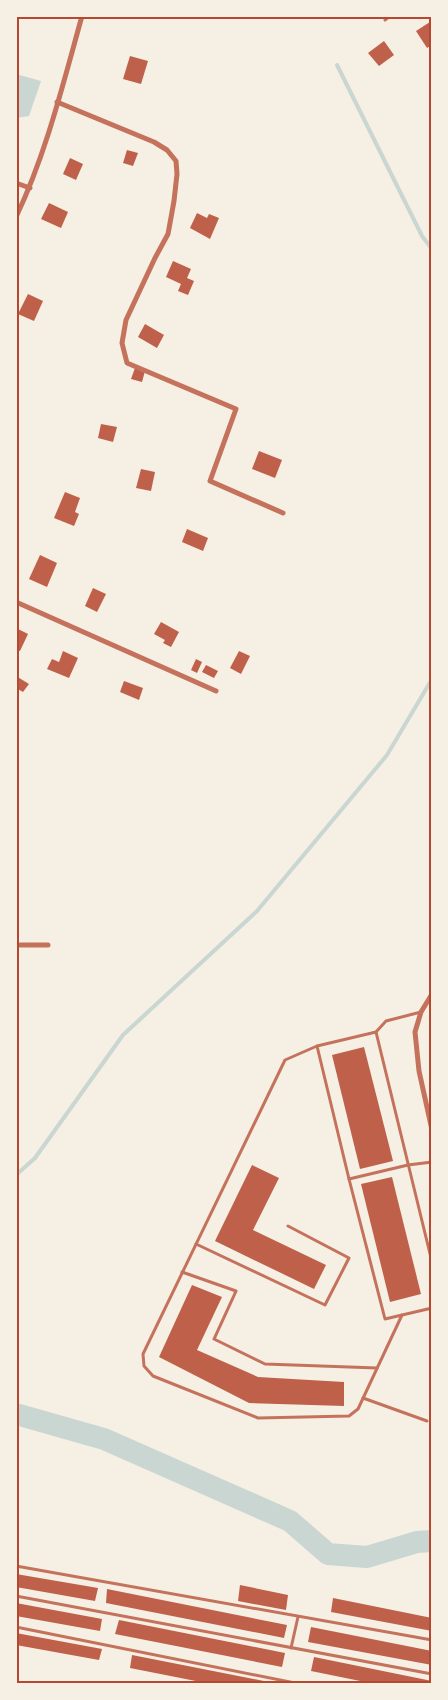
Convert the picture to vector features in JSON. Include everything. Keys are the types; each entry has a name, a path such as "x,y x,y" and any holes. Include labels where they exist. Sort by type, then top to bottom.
{"street":[{"path":"16,217 30,188 82,16"},
{"path":"57,102 154,142 167,150 176,161 176,192 168,234 126,320 122,343 127,363 236,409 210,481 282,513"},
{"path":"16,183 30,188"},
{"path":"16,602 216,691"},
{"path":"16,945 48,945"},
{"path":"432,994 421,1012 415,1032 419,1071 432,1130"}],"lane":[{"path":"384,20 390,16"},
{"path":"402,1315 358,1408 349,1416 258,1418 152,1376 144,1366 143,1354 285,1060 317,1046 376,1032 386,1021 421,1012"},
{"path":"376,1032 432,1262"},
{"path":"317,1046 385,1319 432,1308"},
{"path":"349,1179 408,1165 432,1162"},
{"path":"196,1244 325,1305 348,1258 288,1226"},
{"path":"182,1272 236,1291 214,1339 265,1364 378,1368"},
{"path":"363,1398 427,1421"},
{"path":"16,1566 432,1640"},
{"path":"16,1596 432,1674"},
{"path":"291,1648 298,1616"},
{"path":"16,1627 300,1684"}],"shaded area":[{"path":"16,74 41,81 29,116 16,118"}],"building":[{"path":"430,22 432,25 432,45 427,48 416,31"},
{"path":"384,41 394,55 379,66 368,53"},
{"path":"130,56 148,61 141,84 123,79"},
{"path":"127,150 138,153 133,166 123,163"},
{"path":"70,158 83,164 76,180 63,174"},
{"path":"49,203 68,212 61,228 41,219"},
{"path":"197,213 207,218 209,214 219,218 210,239 190,228"},
{"path":"173,261 191,269 187,278 194,281 188,295 178,291 181,284 166,277"},
{"path":"28,294 43,301 34,321 18,314"},
{"path":"145,324 164,335 157,348 138,337"},
{"path":"135,368 145,371 142,382 131,379"},
{"path":"101,424 117,427 113,442 98,438"},
{"path":"259,451 282,460 275,478 252,469"},
{"path":"141,469 155,472 151,491 136,488"},
{"path":"65,492 80,498 75,512 79,514 74,526 54,518"},
{"path":"187,529 208,538 203,551 182,542"},
{"path":"40,555 57,563 47,587 29,579"},
{"path":"93,588 106,594 97,612 85,606"},
{"path":"161,622 179,632 171,647 163,643 165,640 154,634"},
{"path":"16,628 28,634 20,651 16,650"},
{"path":"63,651 78,658 69,678 47,669 52,659 59,662"},
{"path":"239,651 250,656 241,674 230,668"},
{"path":"196,659 202,662 197,673 191,670"},
{"path":"206,665 218,671 214,678 202,672"},
{"path":"16,676 29,684 23,692 16,688"},
{"path":"124,681 143,688 139,700 120,692"},
{"path":"364,1047 393,1161 360,1169 332,1055"},
{"path":"252,1165 279,1178 253,1230 326,1265 314,1289 215,1241"},
{"path":"392,1177 421,1294 390,1302 361,1184"},
{"path":"192,1285 222,1297 197,1350 258,1377 344,1382 344,1406 249,1403 159,1357"},
{"path":"16,1574 98,1588 95,1601 16,1587"},
{"path":"240,1585 288,1595 286,1610 238,1601"},
{"path":"107,1589 287,1625 284,1638 106,1603"},
{"path":"333,1598 432,1618 432,1631 331,1612"},
{"path":"16,1603 102,1619 100,1631 16,1616"},
{"path":"119,1620 285,1653 282,1667 115,1634"},
{"path":"311,1627 432,1651 432,1665 308,1642"},
{"path":"16,1633 102,1649 99,1660 16,1645"},
{"path":"132,1655 274,1684 211,1684 130,1668"},
{"path":"314,1657 432,1681 432,1684 375,1684 311,1671"}],"waterway":[{"path":"337,65 422,236 432,249"},
{"path":"16,1175 35,1158 123,1035 257,911 387,755 432,679"},
{"path":"16,1414 104,1439 290,1521 328,1554 367,1557 417,1542 432,1541"}]}
